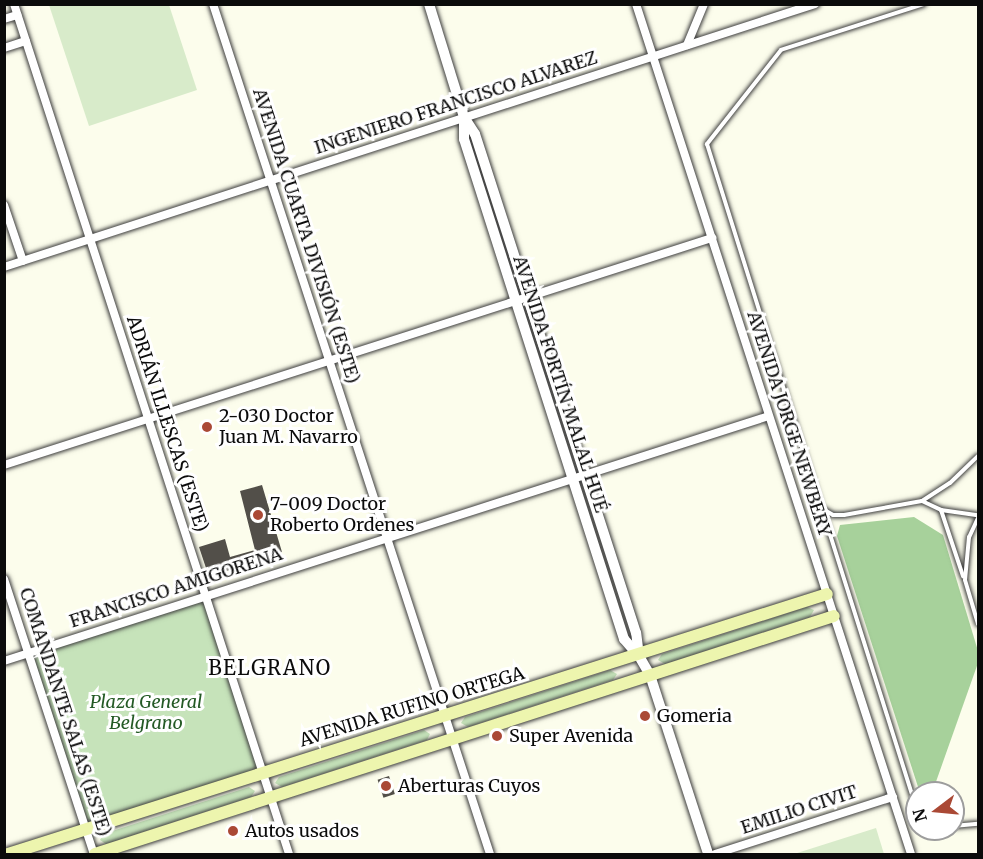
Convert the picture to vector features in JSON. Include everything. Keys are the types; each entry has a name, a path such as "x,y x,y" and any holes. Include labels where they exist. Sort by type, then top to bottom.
{"main road":[{"name":"AVENIDA RUFINO ORTEGA","path":"8,855 444,715 639,656 827,594"},
{"path":"94,855 834,616"}],"street":[{"name":"ADRIÁN ILLESCAS (ESTE)","path":"14,4 289,855"},
{"name":"AVENIDA CUARTA DIVISIÓN (ESTE)","path":"213,4 490,855"},
{"name":"AVENIDA FORTÍN MALAL HUÉ","path":"429,4 464,117 475,134 528,297 636,633 639,656"},
{"name":"AVENIDA JORGE NEWBERY","path":"636,4 911,855"},
{"path":"687,45 704,4"},
{"name":"INGENIERO FRANCISCO ALVAREZ","path":"4,267 815,4"},
{"path":"4,18 17,15"},
{"path":"4,48 26,41"},
{"name":"AVENIDA FORTÍN MALAL HUÉ","path":"464,117 464,139 624,639 639,656 650,675 708,855"},
{"path":"4,205 23,261"},
{"path":"4,465 712,238"},
{"name":"FRANCISCO AMIGORENA","path":"4,661 769,416"},
{"name":"COMANDANTE SALAS (ESTE)","path":"4,579 94,855"},
{"name":"EMILIO CIVIT","path":"715,855 892,797"}],"lane":[{"path":"907,781 706,144 781,50 924,4"},
{"path":"821,508 833,515 844,515 922,501 950,483 978,456"},
{"path":"922,501 941,510 978,516 969,537 965,580"},
{"path":"941,510 978,624"}],"green space":[{"path":"49,5 169,5 197,90 89,126"},
{"path":"914,517 943,535 978,651 978,663 936,781 916,781 837,536 840,525"},
{"name":"Plaza General Belgrano","path":"205,596 262,773 87,830 29,653"},
{"path":"807,607 814,610 810,617 665,664 658,660 662,654"},
{"path":"610,670 617,674 613,680 468,727 461,723 465,717"},
{"path":"424,730 430,734 427,740 282,787 275,783 279,777"},
{"path":"249,787 255,791 251,797 106,844 100,840 103,834"},
{"path":"876,828 884,854 794,854"}],"building":[{"name":"7-009 Doctor Roberto Ordenes","path":"262,485 282,552 209,577 199,547 225,539 230,557 255,550 240,491"},
{"name":"Aberturas Cuyos","path":"389,776 395,794 383,798 378,780"}],"place":[{"name":"2-030 Doctor Juan M. Navarro","path":"207,427"},
{"name":"7-009 Doctor Roberto Ordenes","path":"258,515"},
{"name":"Gomeria","path":"645,716"},
{"name":"Super Avenida","path":"497,736"},
{"name":"Aberturas Cuyos","path":"386,786"},
{"name":"Autos usados","path":"233,831"}],"district":[{"name":"BELGRANO","path":"270,667"}]}
